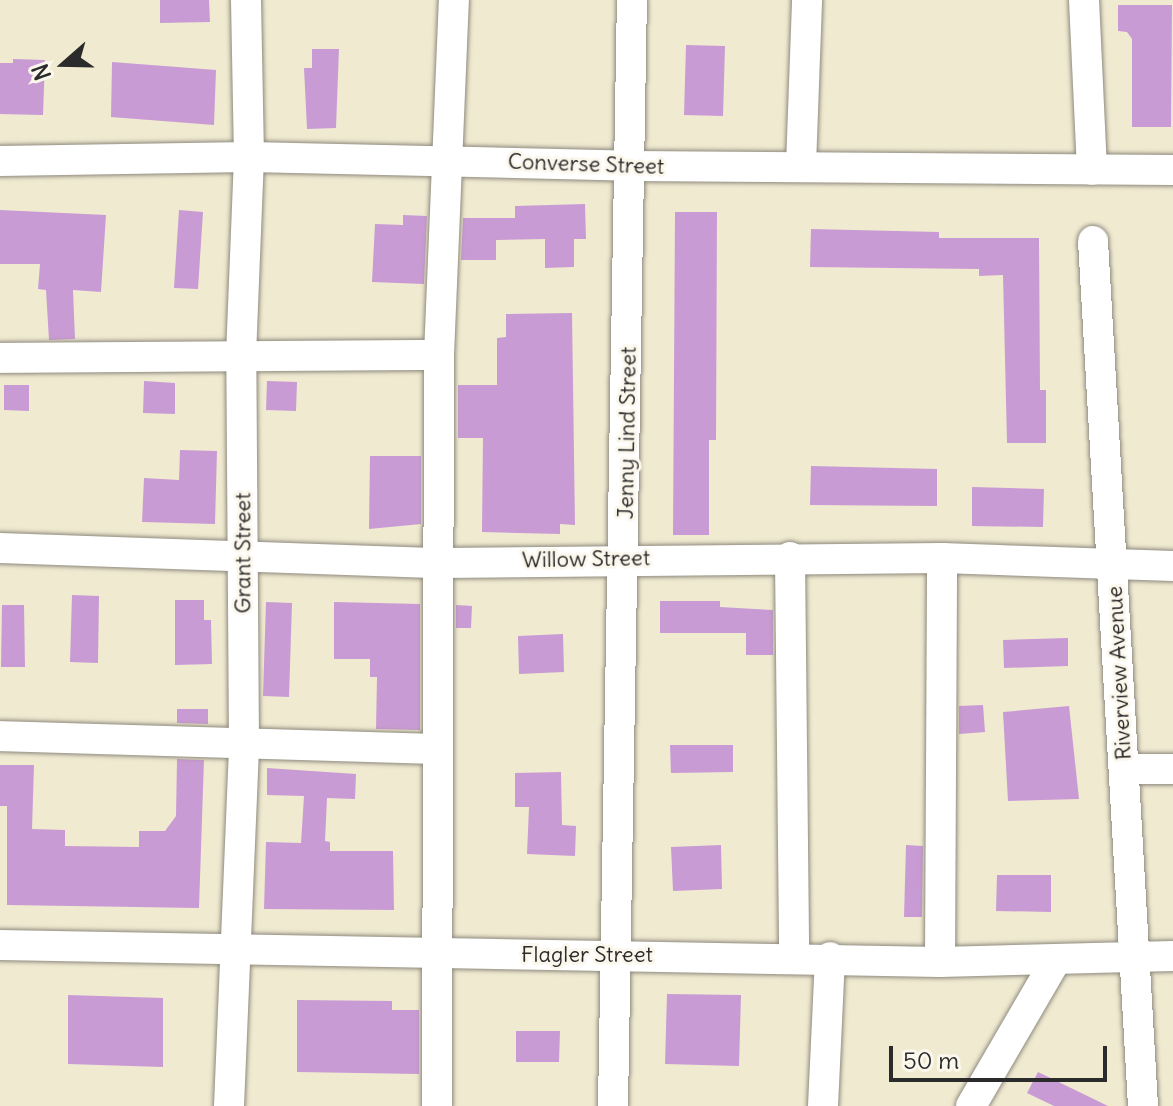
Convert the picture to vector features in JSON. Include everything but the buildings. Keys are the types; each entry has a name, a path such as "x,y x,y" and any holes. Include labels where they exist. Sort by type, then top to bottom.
{"street":[{"name":"Grant Street","path":"229,1106 244,745 241,356 249,157 246,0"},
{"path":"437,1106 439,355 454,0"},
{"name":"Jenny Lind Street","path":"613,1106 612,954 625,557 632,0"},
{"path":"801,166 807,0"},
{"path":"1084,0 1092,170"},
{"name":"Converse Street","path":"0,161 249,157 631,166 1173,170"},
{"name":"Riverview Avenue","path":"1093,241 1143,1106"},
{"path":"0,358 439,355"},
{"name":"Willow Street","path":"0,548 440,563 625,557 790,557 942,558 1173,566"},
{"path":"790,557 794,956"},
{"path":"940,962 942,558"},
{"path":"0,736 438,749"},
{"path":"1124,769 1173,769"},
{"name":"Flagler Street","path":"0,945 436,957 612,954 794,956 940,962 1173,956"},
{"path":"823,1106 830,957"},
{"path":"971,1106 1056,960"}]}
